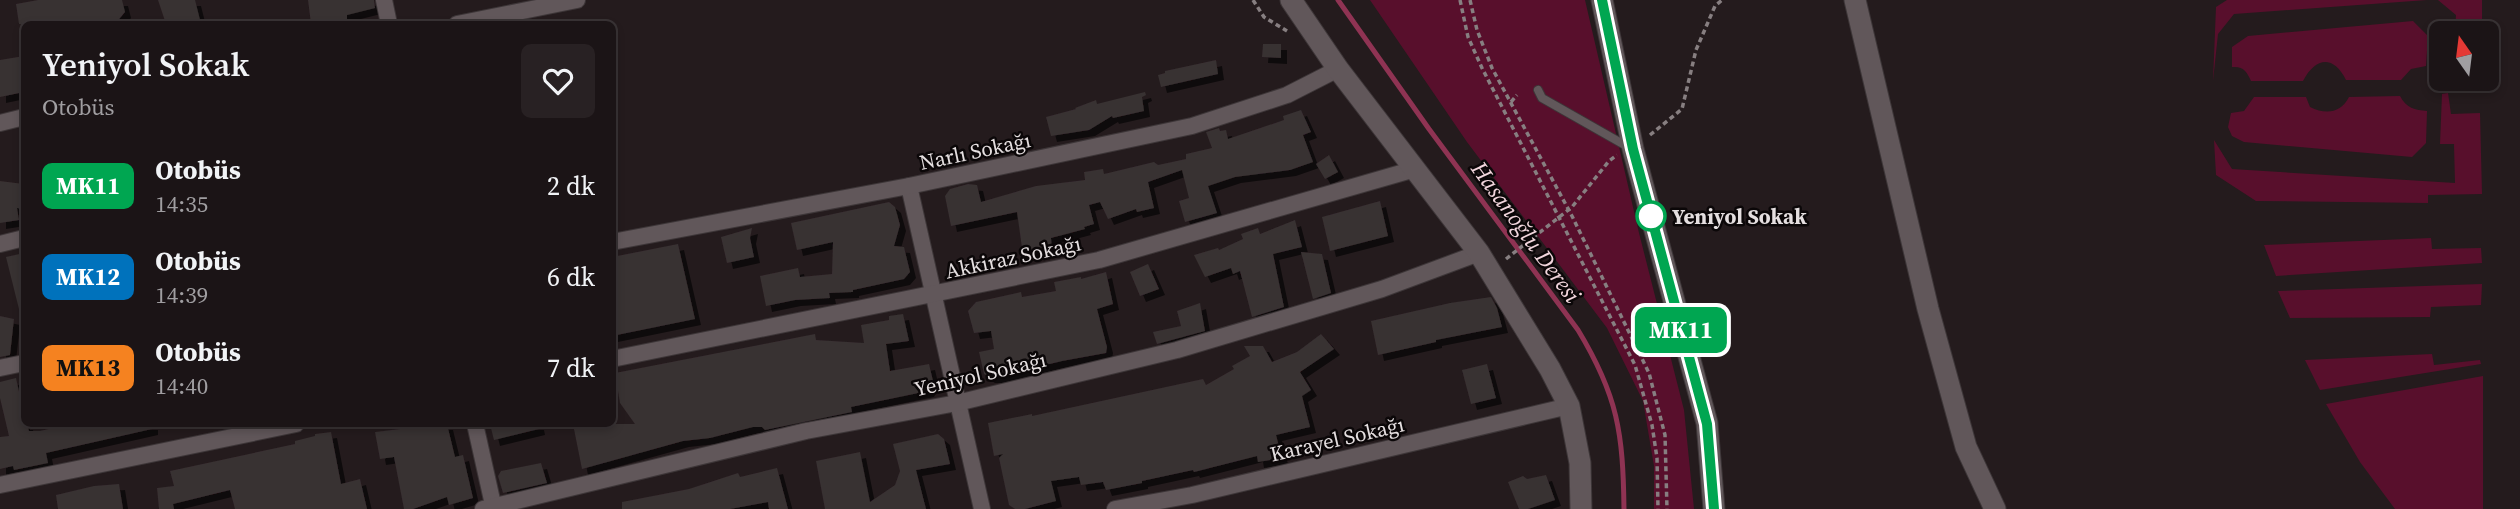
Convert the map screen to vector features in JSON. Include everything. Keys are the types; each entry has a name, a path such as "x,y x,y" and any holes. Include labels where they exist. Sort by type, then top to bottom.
{"street":[{"path":"384,0 389,21"},
{"path":"496,20 577,0"},
{"path":"1290,0 1338,69 1479,253 1550,369 1569,406 1580,463 1581,509"},
{"path":"1602,0 1633,149 1707,424 1714,509"},
{"path":"1855,0 1927,309 1966,447 1995,509"},
{"name":"Narlı Sokağı","path":"616,241 909,186 1192,126 1287,95 1338,69"},
{"path":"0,123 21,118"},
{"name":"Akkiraz Sokağı","path":"616,358 1099,260 1415,169"},
{"path":"909,186 982,509"},
{"path":"0,244 21,239"},
{"name":"Yeniyol Sokağı","path":"490,508 806,431 957,403 1177,350 1382,289 1479,253"},
{"path":"0,368 21,364"},
{"name":"Karayel Sokağı","path":"1115,509 1192,495 1569,406"},
{"path":"0,485 281,427"},
{"path":"476,427 490,508"}],"lane":[{"path":"1538,90 1542,99 1633,149"}],"path":[{"path":"1253,0 1264,17 1287,30 1306,24"},
{"path":"1461,0 1468,37 1482,68 1634,365 1649,406 1657,458 1658,509"},
{"path":"1470,0 1476,30 1492,68 1623,317 1649,373 1665,435 1667,509"},
{"path":"1504,260 1568,211 1609,161 1633,149 1682,109 1696,50 1715,6 1722,0"},
{"path":"1511,102 1517,95"},
{"path":"1657,477 1667,477"}],"shaded area":[{"path":"1370,0 1585,0 1639,233 1684,410 1694,509 1654,509 1654,466 1643,401 1607,328 1467,142"},
{"path":"2227,0 2427,0 2234,14 2218,34 2213,81 2216,7"},
{"path":"2438,0 2482,0 2482,21 2456,21 2456,15"},
{"path":"2413,21 2428,36 2426,66 2411,69 2401,80 2346,80 2335,66 2324,62 2313,67 2303,81 2251,81 2244,70 2232,67 2232,47 2248,36"},
{"path":"2448,93 2451,114 2480,113 2482,194 2428,195 2428,203 2256,201 2216,175 2214,140 2232,169 2455,183 2454,144 2440,144 2442,94"},
{"path":"2400,96 2411,108 2427,111 2426,143 2412,157 2244,142 2232,136 2228,127 2231,113 2244,111 2254,97 2306,97 2310,107 2327,112 2342,106 2349,97"},
{"path":"2431,238 2432,249 2481,248 2482,263 2276,276 2264,245"},
{"path":"2482,284 2481,305 2431,307 2430,317 2290,318 2278,291"},
{"path":"2432,354 2434,365 2480,360 2481,364 2320,390 2305,360"},
{"path":"2483,376 2483,509 2395,509 2360,462 2326,404"}],"building":[{"path":"38,0 122,0 125,12 118,21 21,21 19,24 16,4"},
{"path":"158,0 195,0 200,21 165,21"},
{"path":"308,0 374,0 375,8 347,15 347,19 311,21"},
{"path":"1263,44 1281,44 1281,58 1262,57"},
{"path":"21,56 21,93 0,97 0,60"},
{"path":"1216,60 1218,74 1161,87 1158,75 1165,71"},
{"path":"1145,92 1146,95 1142,97 1144,111 1113,118 1112,116 1089,130 1051,136 1046,117 1096,100 1097,104"},
{"path":"1301,110 1311,132 1303,135 1313,162 1290,170 1235,177 1208,186 1217,213 1185,222 1179,201 1189,198 1182,170 1148,182 1154,208 1137,212 1136,209 1108,219 1100,202 1089,205 1094,224 1051,238 1052,249 1023,255 1017,212 951,226 945,196 950,189 968,184 977,185 981,202 1036,186 1085,180 1084,172 1103,169 1104,174 1154,162 1158,165 1186,159 1186,154 1212,148 1206,132 1219,128 1220,131 1226,130 1228,139 1284,120 1283,116"},
{"path":"1329,155 1338,172 1325,179 1316,164"},
{"path":"0,181 21,184 21,209 17,208 19,220 0,223"},
{"path":"1380,201 1388,236 1330,251 1322,217"},
{"path":"889,202 895,207 900,225 894,246 904,247 910,272 904,279 853,292 829,293 830,298 795,300 766,306 760,276 798,268 800,277 832,274 833,242 797,250 791,223"},
{"path":"1295,220 1302,247 1273,254 1284,307 1252,317 1240,271 1233,274 1231,268 1205,277 1194,255 1218,248 1219,250 1243,239 1241,234 1258,228 1260,234"},
{"path":"752,228 750,238 754,257 727,263 721,237"},
{"path":"678,244 695,319 616,335 616,256"},
{"path":"1301,252 1322,254 1331,293 1313,299"},
{"path":"21,254 21,309 19,309 6,257"},
{"path":"1148,264 1159,289 1140,296 1130,272"},
{"path":"1106,272 1113,304 1097,309 1107,347 1106,353 997,377 984,374 979,352 994,349 991,331 974,333 968,311 976,302 1021,292 1022,297 1056,291 1054,282 1081,279"},
{"path":"1491,297 1502,327 1378,355 1371,321 1450,303"},
{"path":"1200,303 1205,331 1157,344 1153,332 1181,326 1177,311"},
{"path":"903,314 909,341 886,344 890,371 929,364 933,381 928,391 851,407 852,412 765,430 762,427 753,427 710,438 683,441 582,469 574,427 635,424 620,403 616,373 815,334 816,340 864,343 861,325 889,320 889,316"},
{"path":"0,316 14,319 10,355 0,357"},
{"path":"1321,334 1334,349 1300,372 1311,390 1302,396 1310,427 1276,435 1282,458 1258,462 1257,456 1106,490 1103,482 1081,485 1079,477 1051,481 1056,501 1025,509 1015,509 1009,505 999,458 1003,454 994,456 988,423 1203,379 1206,385 1250,356 1244,346 1263,346 1272,362 1297,352"},
{"path":"1487,364 1496,398 1471,404 1462,370"},
{"path":"16,378 21,400 21,427 28,427 29,431 57,427 152,429 46,453 48,463 14,470 13,466 0,469 0,437 9,436 0,398 0,382"},
{"path":"417,427 448,427 455,457 463,455 473,498 449,505 447,497 413,509 404,509 394,457 380,459 375,432"},
{"path":"491,427 539,427 539,429 494,440"},
{"path":"331,432 341,484 360,479 367,509 235,509 230,490 173,504 174,509 159,509 157,488 174,486 170,471 295,444 295,441 315,434"},
{"path":"938,434 944,439 950,464 916,470 926,509 825,509 816,461 860,452 870,502 895,485 900,471 893,444"},
{"path":"541,463 547,483 503,493 498,476 501,471"},
{"path":"777,468 788,509 769,509 768,502 730,509 622,509 622,502 689,489 738,473 740,477"},
{"path":"1546,475 1555,500 1528,509 1519,509 1508,482 1523,476 1527,479"},
{"path":"119,484 123,509 58,509 56,495 94,486"}],"waterway":[{"name":"Hasanoğlu Deresi","path":"1338,0 1429,129 1578,330 1602,375 1616,416 1622,458 1624,509"}],"bus line":[{"name":"MK11","path":"1602,0 1633,149 1707,424 1714,509"}],"place":[{"name":"Yeniyol Sokak","path":"1651,216"}]}
